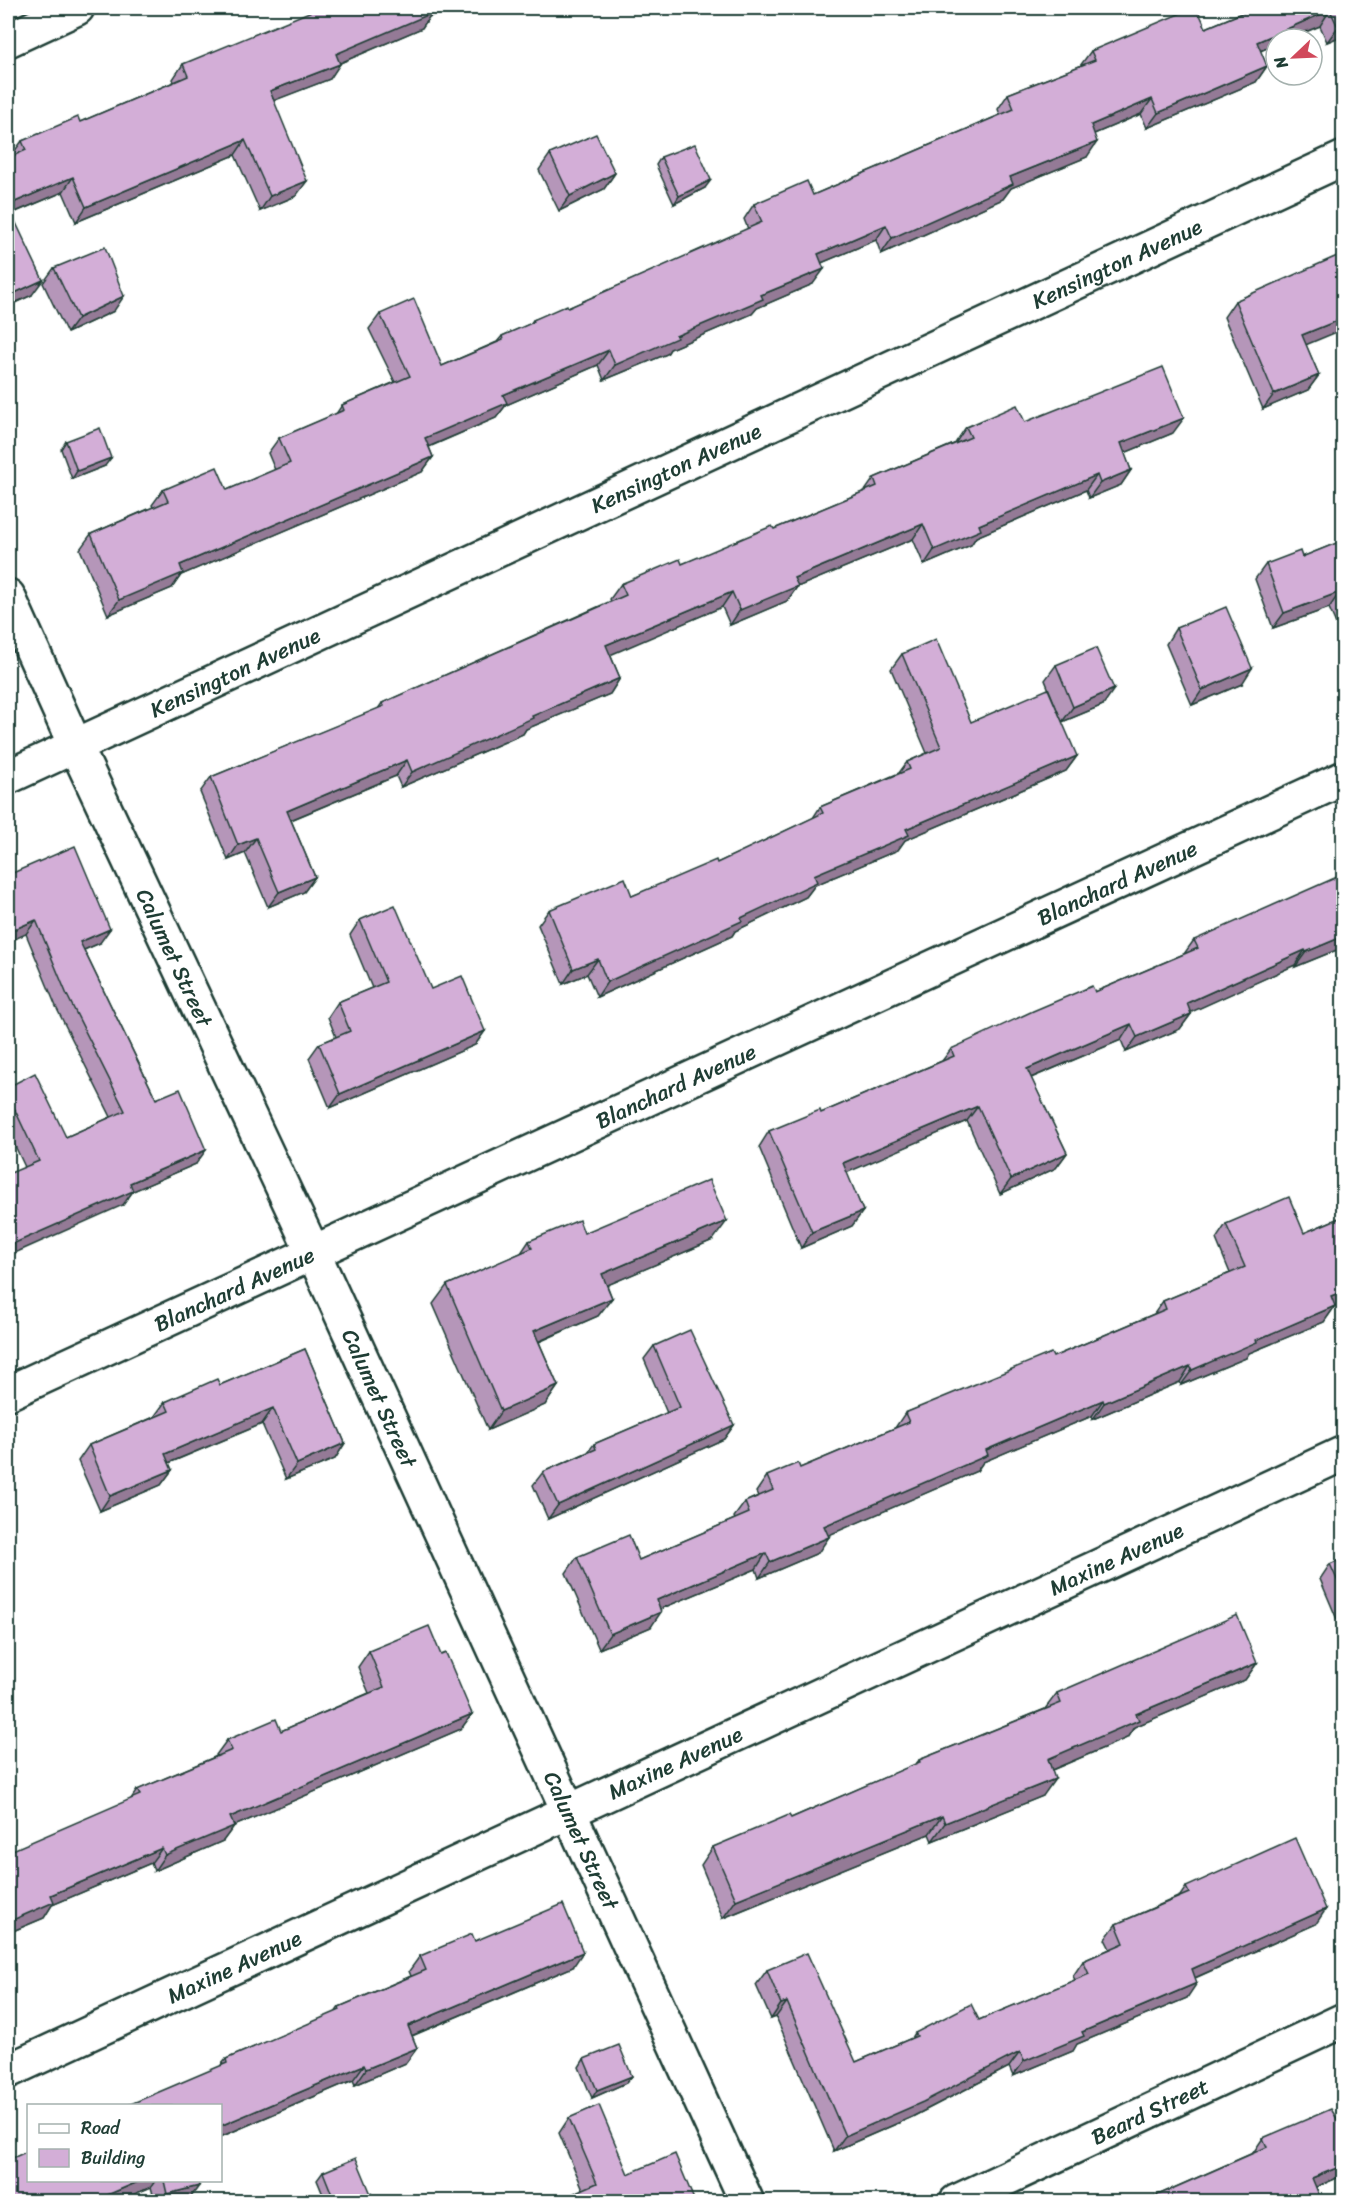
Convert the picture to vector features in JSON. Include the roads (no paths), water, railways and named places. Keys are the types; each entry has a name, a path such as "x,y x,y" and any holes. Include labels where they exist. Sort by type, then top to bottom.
{"street":[{"path":"8,40 77,8"},
{"name":"Kensington Avenue","path":"8,777 1344,158"},
{"name":"Calumet Street","path":"8,596 75,746 313,1252 747,2202"},
{"name":"Blanchard Avenue","path":"8,1393 1344,778"},
{"name":"Maxine Avenue","path":"8,2070 1344,1453"},
{"name":"Beard Street","path":"956,2202 1344,2020"}]}
